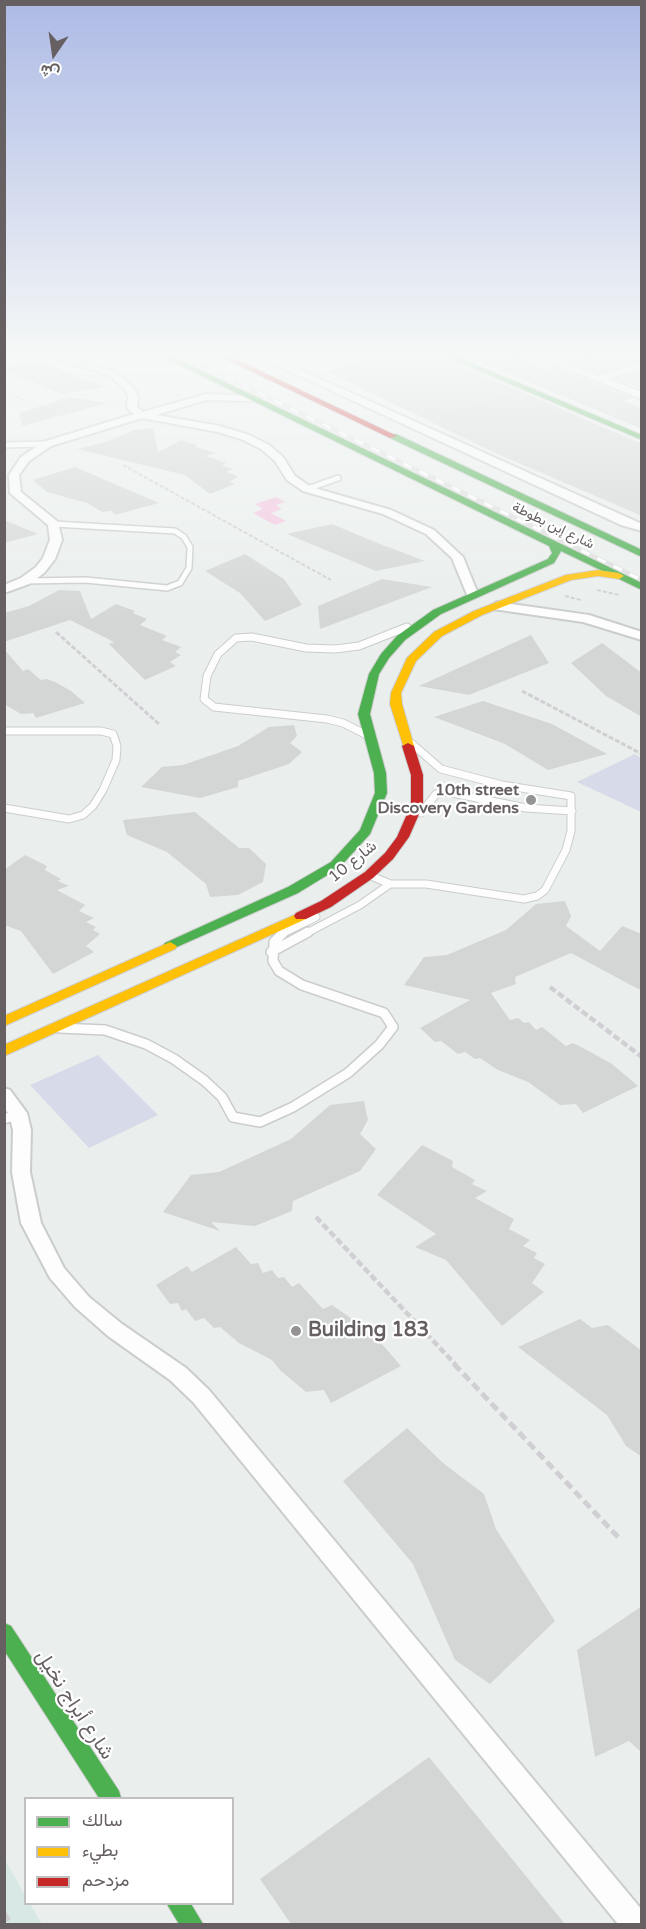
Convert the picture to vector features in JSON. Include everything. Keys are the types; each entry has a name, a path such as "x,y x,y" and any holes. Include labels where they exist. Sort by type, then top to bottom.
{"street":[{"path":"4,589 25,581 50,559 56,540 54,524 10,492 18,467 30,455 50,443"},
{"path":"257,443 279,459 291,478 307,489 387,512 430,532 457,557 472,594"},
{"name":"شارع إبن بطوطة","path":"343,443 642,587"},
{"name":"شارع إبن بطوطة","path":"406,443 642,554"},
{"path":"451,443 625,523 642,528"},
{"path":"593,532 642,537"},
{"name":"شارع 10","path":"4,1022 293,890 335,865 366,831 381,793 380,773 368,736 364,714 367,694 374,674 385,656 419,623 472,594 551,561 557,553 553,544"},
{"name":"شارع 10","path":"4,1051 326,903 369,875 389,856 417,805 417,775 398,719 396,693 411,660 438,634 511,600 578,575 618,576"},
{"path":"511,600 526,610"},
{"path":"497,606 585,618 642,636"},
{"path":"419,623 432,627 438,634"},
{"path":"4,1094 11,1116 22,1130 21,1172 24,1197 31,1223 57,1272 82,1302 115,1330 178,1374 201,1396 635,1924"},
{"name":"شارع أبراج نخيل","path":"4,1632 110,1797"},
{"path":"179,1905 192,1924"}],"lane":[{"path":"4,445 47,444"},
{"path":"307,489 338,478"},
{"path":"25,581 86,580 167,588 180,583 189,568 190,547 184,537 175,531 54,524"},
{"path":"368,736 357,728 327,719 214,706 204,699 204,687 211,665 231,640 242,637 306,648 335,649 368,643 419,623"},
{"path":"4,731 101,731 114,734 117,746 116,760 103,790 93,806 79,818 69,819 4,808"},
{"path":"369,875 390,884 426,884 510,898 537,896 545,890 566,850 572,811 571,796 502,785 441,769 407,741"},
{"path":"410,820 441,792 526,808 572,811"},
{"path":"271,952 360,905 390,884"},
{"path":"56,1027 105,1029 146,1044 205,1081 222,1097 233,1117 260,1122 292,1107 348,1072 379,1045 393,1027 389,1017 384,1013 289,979 279,971 271,952 276,938 318,915 326,903"}],"path":[{"path":"123,465 331,580"},
{"path":"56,632 160,725"},
{"path":"522,691 642,754"},
{"path":"550,987 642,1057"},
{"path":"316,1217 618,1538"},
{"path":"4,1913 11,1924"}],"shaded area":[{"path":"276,497 285,502 276,505 282,509 271,513 286,521 275,525 253,513 263,509 255,504"},
{"path":"635,754 641,758 641,812 577,782"},
{"path":"98,1055 158,1115 89,1148 30,1085"}],"sand":[{"path":"4,1858 24,1893 24,1905 31,1905 42,1924 5,1924"}],"building":[{"path":"101,443 156,443 158,452 175,443 191,443 216,453 206,456 226,463 222,466 233,469 226,472 238,476 230,482 235,484 210,494 185,475 77,449"},
{"path":"474,443 640,443 642,444 642,516"},
{"path":"75,467 159,503 115,515 112,511 102,512 87,503 47,492 33,480"},
{"path":"4,520 38,534 4,543"},
{"path":"332,524 425,561 376,571 287,534"},
{"path":"245,554 284,579 302,605 265,621 240,593 205,571"},
{"path":"382,579 432,587 320,629 318,606"},
{"path":"59,590 80,591 91,619 116,604 135,611 133,613 147,619 140,625 167,636 162,640 181,647 175,652 181,655 170,662 176,666 145,680 109,644 114,642 70,620 4,642 4,613 29,606"},
{"path":"531,635 549,663 469,695 419,686"},
{"path":"602,643 642,673 642,717 606,696 571,663"},
{"path":"4,649 23,671 28,669 41,680 47,679 55,682 71,691 85,703 36,718 33,713 21,714 4,704"},
{"path":"483,701 552,724 607,754 548,770 505,744 434,717"},
{"path":"294,725 297,736 290,743 302,752 289,764 238,781 238,787 200,798 141,787 162,767 183,765 238,746 269,727"},
{"path":"195,812 239,848 249,848 266,864 263,882 238,895 210,897 206,884 167,852 127,835 123,820"},
{"path":"25,855 47,866 45,870 61,879 58,881 69,886 57,890 85,905 79,911 94,918 86,922 96,927 93,930 100,934 86,946 94,952 53,974 21,931 4,925 4,870"},
{"path":"565,901 571,916 566,926 600,951 622,926 642,934 642,991 571,953 515,977 516,984 491,993 510,1020 518,1018 524,1023 529,1022 536,1030 542,1027 566,1046 573,1043 585,1049 612,1064 638,1086 583,1113 576,1104 560,1105 528,1082 498,1070 480,1058 475,1059 465,1052 458,1054 441,1041 435,1042 420,1028 470,1000 404,985 424,957 447,955 506,930 536,904"},
{"path":"364,1101 368,1120 360,1134 376,1149 360,1171 293,1201 292,1211 255,1226 211,1222 220,1231 163,1212 191,1175 219,1172 291,1139 330,1105"},
{"path":"422,1145 453,1161 452,1167 475,1180 472,1184 487,1191 475,1198 514,1219 509,1229 530,1240 523,1246 537,1253 534,1258 545,1264 532,1283 544,1292 502,1326 446,1260 415,1247 436,1234 377,1195"},
{"name":"Building 183","path":"236,1247 251,1264 258,1263 263,1273 272,1270 278,1278 284,1277 292,1287 299,1283 323,1309 332,1305 345,1314 374,1335 401,1366 331,1403 324,1390 306,1392 281,1371 272,1360 239,1343 220,1327 214,1328 204,1318 195,1321 186,1309 182,1311 178,1303 170,1304 156,1285 187,1266 192,1272"},
{"path":"580,1319 592,1328 608,1325 642,1351 642,1457 626,1446 607,1415 518,1347"},
{"path":"407,1428 443,1463 484,1494 496,1529 555,1621 490,1684 455,1660 413,1564 343,1481"},
{"path":"642,1606 642,1753 629,1741 595,1757 577,1650"},
{"path":"429,1757 565,1924 291,1924 260,1879"}],"railway":[{"path":"361,443 642,580"}],"traffic: fast":[{"path":"345,443 642,587"},
{"path":"408,443 642,554"},
{"path":"170,946 293,890 335,865 366,831 381,793 380,773 364,714 374,674 385,656 401,638 437,612 551,561 557,553 553,544"},
{"path":"4,1632 110,1797"},
{"path":"179,1905 192,1924"}],"traffic: slow":[{"path":"408,746 396,704 396,693 411,660 438,634 478,613 569,577 598,573 619,576"},
{"path":"4,1051 301,916"},
{"path":"4,1022 170,946"}],"traffic: jam":[{"path":"301,916 326,904 369,875 389,856 403,837 417,805 417,775 408,746"}],"place":[{"name":"10th street Discovery Gardens","path":"531,800"},
{"name":"Building 183","path":"296,1331"}]}
